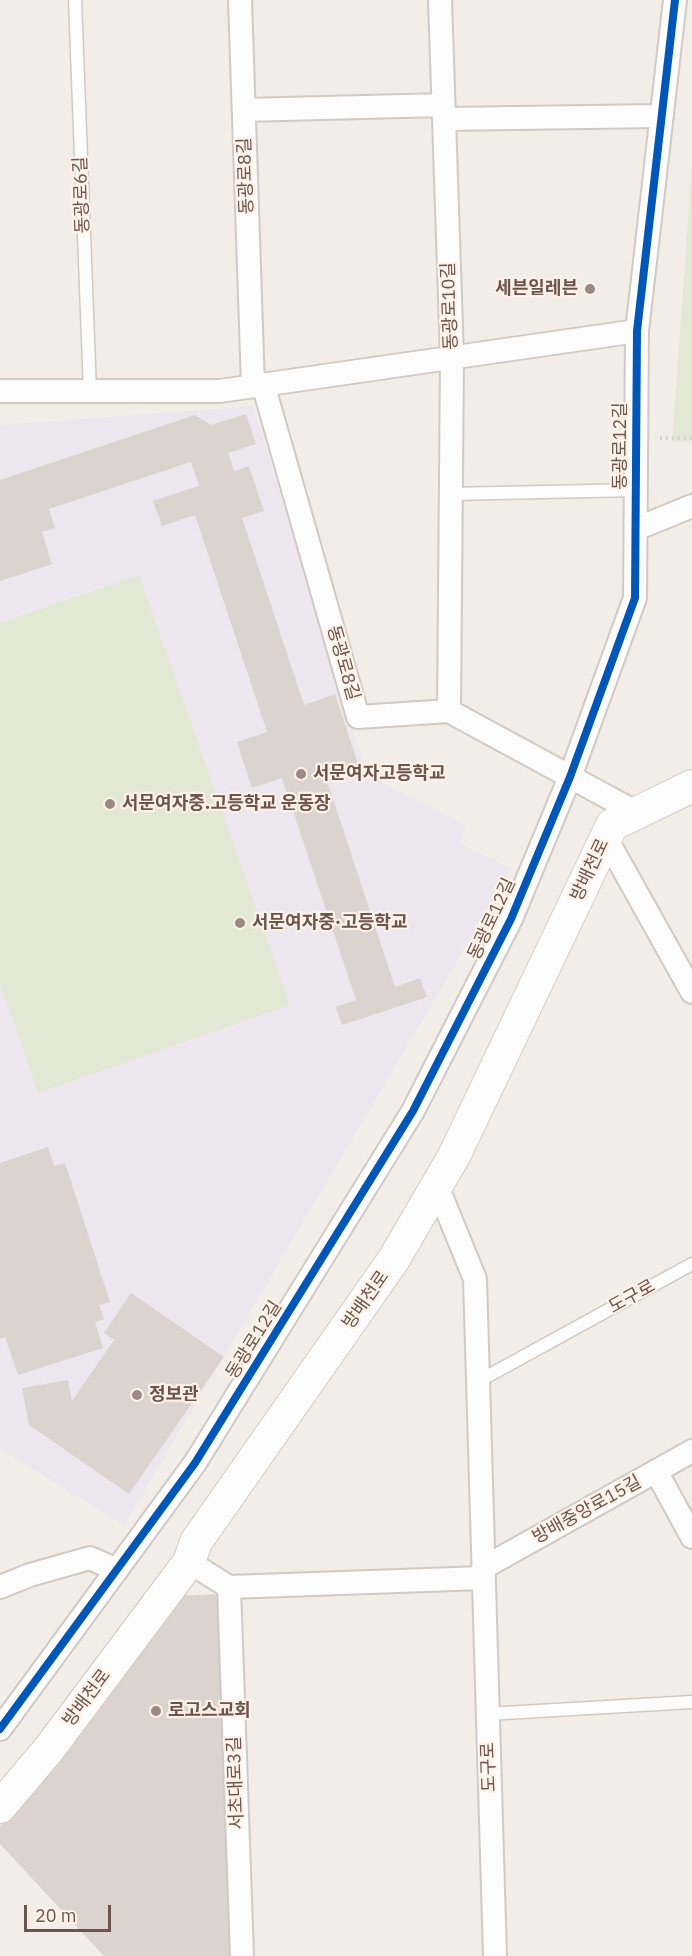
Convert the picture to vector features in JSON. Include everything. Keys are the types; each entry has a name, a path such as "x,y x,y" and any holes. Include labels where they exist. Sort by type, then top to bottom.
{"street":[{"name":"동광로8길","path":"240,0 258,385 358,717 449,711"},
{"name":"동광로10길","path":"440,0 452,357 449,711"},
{"name":"동광로12길","path":"0,1730 195,1463 413,1111 511,919 570,777 635,598 637,331 675,0"},
{"path":"244,110 662,116"},
{"path":"0,390 220,391 637,331"},
{"path":"636,529 692,506"},
{"path":"449,711 637,813"},
{"name":"방배천로","path":"0,1806 48,1749 189,1562 196,1542 394,1259 454,1156 612,825 692,786"},
{"path":"606,838 692,992"},
{"name":"도구로","path":"437,1186 475,1279 495,1956"},
{"name":"방배중앙로15길","path":"483,1573 692,1451"},
{"path":"656,1471 692,1537"},
{"path":"0,1587 30,1575 90,1558 117,1569"},
{"path":"189,1562 229,1587 483,1573"},
{"name":"서초대로3길","path":"229,1587 242,1956"}],"lane":[{"name":"동광로6길","path":"75,0 90,391"},
{"path":"451,494 636,490"},
{"name":"도구로","path":"477,1382 692,1264"},
{"path":"487,1714 692,1702"}],"shaded area":[{"name":"서문여자중·고등학교","path":"253,406 367,775 466,825 460,844 510,868 124,1525 0,1449 0,425"}],"green space":[{"path":"692,167 692,441 672,442"},
{"name":"서문여자중.고등학교 운동장","path":"139,575 290,1005 38,1093 0,984 0,623"}],"building":[{"name":"서문여자고등학교","path":"246,414 256,444 228,453 234,471 249,466 264,511 242,518 304,705 335,694 358,764 325,775 395,987 420,978 427,997 342,1025 336,1007 356,1000 282,778 252,788 237,742 267,732 195,515 162,526 153,501 199,486 191,462 49,509 55,528 42,532 52,564 0,581 0,480 195,415 211,425"},
{"path":"48,1147 54,1166 65,1163 110,1302 99,1305 104,1319 95,1322 103,1348 18,1375 5,1337 0,1339 0,1163"},
{"name":"정보관","path":"131,1293 224,1357 129,1494 29,1425 22,1388 68,1380 72,1401 114,1340 104,1333"},
{"name":"로고스교회","path":"221,1594 233,1956 104,1956 0,1844 0,1826 175,1596"}],"cycle path":[{"path":"0,1729 195,1463 413,1111 511,919 570,777 635,598 637,331 675,0"}],"place":[{"name":"세븐일레븐","path":"590,289"},
{"name":"서문여자고등학교","path":"301,774"},
{"name":"서문여자중.고등학교 운동장","path":"110,804"},
{"name":"서문여자중·고등학교","path":"240,923"},
{"name":"정보관","path":"137,1395"},
{"name":"로고스교회","path":"156,1711"}]}
